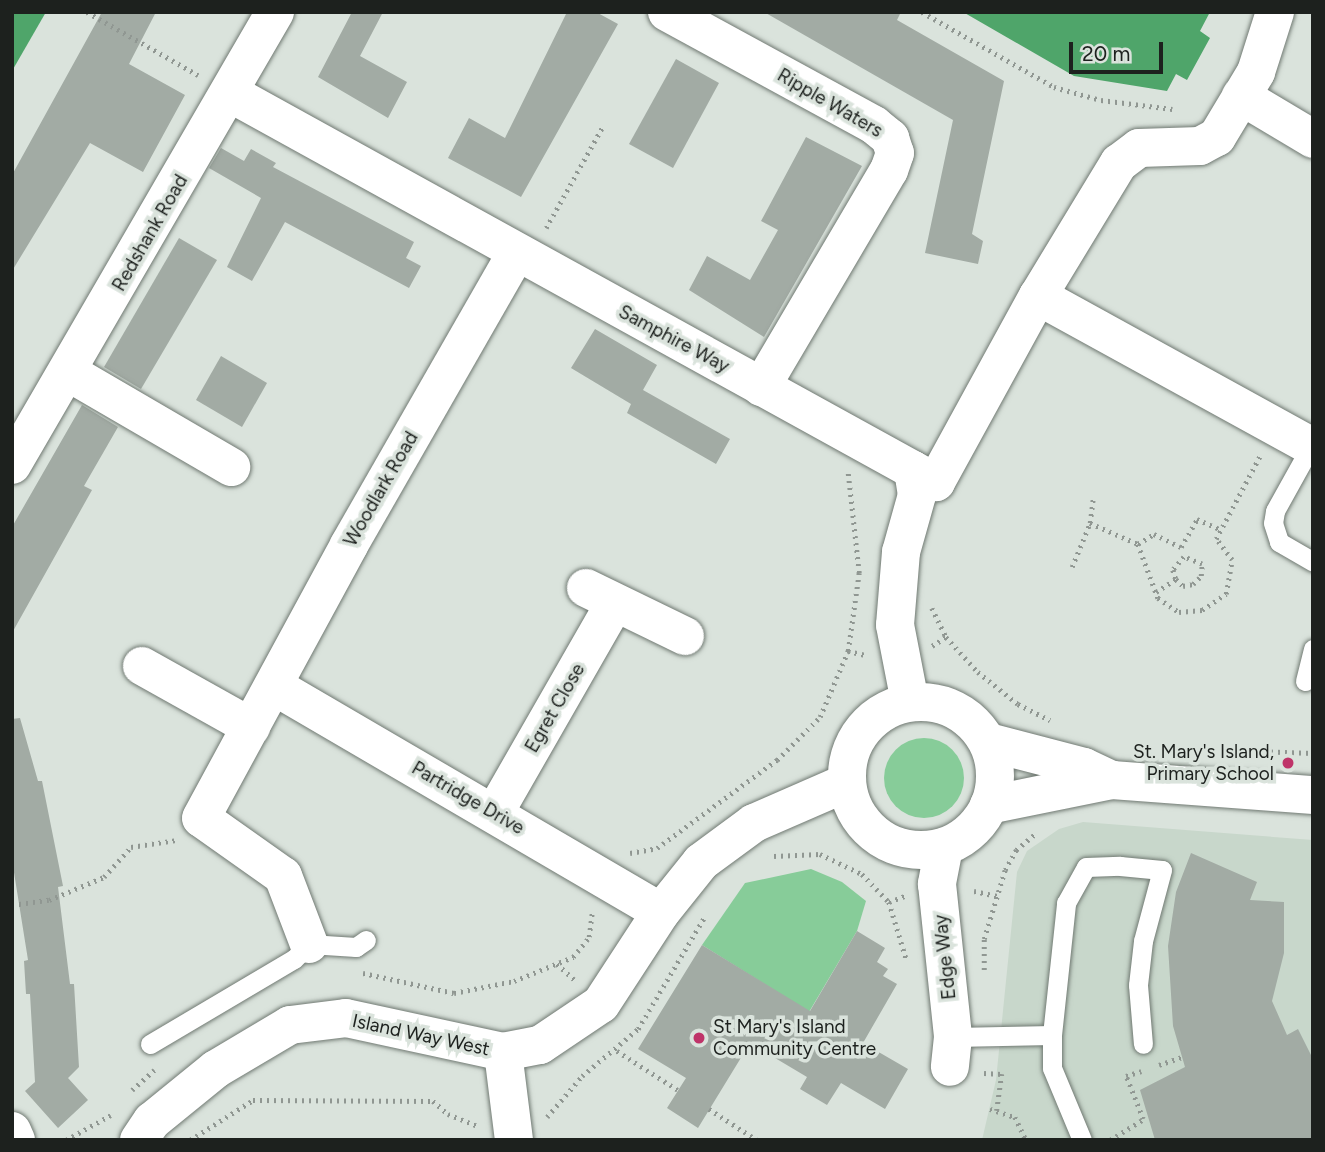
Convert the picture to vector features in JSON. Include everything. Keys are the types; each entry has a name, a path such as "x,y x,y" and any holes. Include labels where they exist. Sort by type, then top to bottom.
{"street":[{"path":"230,93 275,12"},
{"name":"Ripple Waters","path":"667,12 874,125 890,138 895,153 761,387"},
{"path":"913,471 936,482 1046,283 1119,163 1139,148 1207,144 1217,137 1267,44 1275,12"},
{"name":"Samphire Way","path":"230,93 913,471"},
{"name":"Redshank Road","path":"12,465 230,93"},
{"path":"1241,96 1313,139"},
{"name":"Woodlark Road","path":"201,818 348,545 522,257"},
{"path":"1046,283 1276,427 1311,446"},
{"path":"68,372 231,467"},
{"path":"910,702 895,625 901,552 917,495 913,471"},
{"name":"Egret Close","path":"495,812 600,596 685,636"},
{"path":"142,666 251,727"},
{"name":"Partridge Drive","path":"274,686 495,812 661,912"},
{"path":"910,702 933,702 955,709 974,723 988,742 995,784 989,805 963,838 944,847 911,849 879,839 857,814 846,783 847,760 869,721 910,702"},
{"path":"988,742 1084,767 1112,780"},
{"path":"989,805 1112,780 1313,795"},
{"name":"Island Way West","path":"139,1140 152,1121 216,1069 290,1025 346,1018 503,1052 540,1045 601,1004 661,912 701,862 754,823 846,783"},
{"path":"201,818 283,876 309,944"},
{"name":"Edge Way","path":"944,847 937,884 967,1054"},
{"path":"503,1052 514,1134"},
{"path":"12,1131 16,1140"}],"lane":[{"path":"1311,446 1275,511 1273,523 1279,542 1313,562"},
{"path":"1305,681 1313,649"},
{"path":"1082,1140 1052,1068 1052,1035 1066,903 1086,867 1120,866 1162,870 1143,941 1138,985 1143,1044"},
{"path":"150,1044 294,960 309,944 356,947 366,940"},
{"path":"967,1054 1052,1035"}],"path":[{"path":"87,12 230,93"},
{"path":"922,12 1054,87 1101,100 1178,110"},
{"path":"522,257 602,128"},
{"path":"1090,523 1138,544 1156,592 1179,612 1202,610 1226,594 1232,560 1216,539 1276,427"},
{"path":"1072,567 1090,523 1093,498"},
{"path":"1138,544 1154,534 1181,547 1197,519 1219,529"},
{"path":"1184,558 1202,564 1201,576 1193,584 1183,586 1176,579 1173,570 1184,558"},
{"path":"1156,592 1176,579"},
{"path":"929,597 947,637 978,672 1018,704 1060,724"},
{"path":"930,647 947,637"},
{"path":"848,651 868,655"},
{"path":"1203,749 1313,753"},
{"path":"12,905 50,900 104,877 131,847 176,842 201,818"},
{"path":"984,981 984,939 998,896 1016,850 1041,831"},
{"path":"765,859 820,854 862,874 889,902 908,965"},
{"path":"966,890 998,896"},
{"path":"889,902 906,896"},
{"path":"190,1140 253,1100 426,1100 463,1122 514,1134 553,1114 582,1076 617,1051 638,1029 709,909"},
{"path":"617,1051 678,1090"},
{"path":"967,1054 1002,1074 997,1111"},
{"path":"1110,1140 1143,1119 1126,1076 1182,1057"},
{"path":"990,1109 1015,1117 1026,1140"},
{"path":"709,1110 757,1140"}],"shaded area":[{"path":"12,12 46,12 12,71"},
{"path":"963,12 1210,12 1200,31 1210,38 1187,80 1176,74 1167,91 1074,76"},
{"path":"916,738 932,738 946,744 958,756 964,770 964,786 958,800 946,812 932,818 916,818 902,812 890,800 884,786 884,770 890,756 902,744"},
{"path":"1083,822 1313,840 1313,1140 982,1140 996,1080 1017,872 1027,851 1059,829"},
{"path":"811,869 842,882 866,901 857,931 809,1012 702,945 745,883"}],"building":[{"path":"102,12 156,12 129,64 185,95 143,172 90,143 12,271 12,175"},
{"path":"352,12 383,12 360,56 407,82 388,118 318,77"},
{"path":"567,12 596,12 618,24 521,197 448,158 469,118 505,138"},
{"path":"764,12 901,12 897,20 1004,81 972,234 983,241 978,264 925,253 953,120"},
{"path":"676,59 719,83 673,168 629,144"},
{"path":"806,137 862,166 764,337 689,290 707,256 750,280 778,230 761,221"},
{"path":"221,148 244,161 251,149 276,163 273,167 414,242 406,258 421,266 409,288 285,222 252,281 227,267 261,198 209,168"},
{"path":"179,238 217,260 141,389 104,367"},
{"path":"595,329 657,365 643,390 730,439 716,464 627,413 631,404 571,368"},
{"path":"221,356 267,383 242,427 196,400"},
{"path":"82,405 118,427 84,486 92,490 12,633 12,527"},
{"path":"20,718 38,781 42,781 63,886 58,887 70,984 74,984 79,1067 68,1078 88,1100 58,1128 25,1091 35,1082 30,994 26,994 24,961 28,960 12,860 12,719"},
{"path":"1191,853 1257,882 1250,900 1284,902 1284,953 1272,1001 1287,1035 1298,1029 1313,1059 1313,1140 1155,1140 1140,1090 1185,1067 1173,1026 1168,946 1176,892"},
{"path":"857,931 885,948 877,962 888,969 883,976 897,984 863,1043 908,1069 885,1109 841,1083 827,1105 800,1089 807,1077 750,1043 698,1128 667,1108 686,1078 638,1049 702,945 810,1011"}],"place":[{"name":"St. Mary's Island, Primary School","path":"1288,763"},
{"name":"St Mary's Island Community Centre","path":"699,1038"}]}
